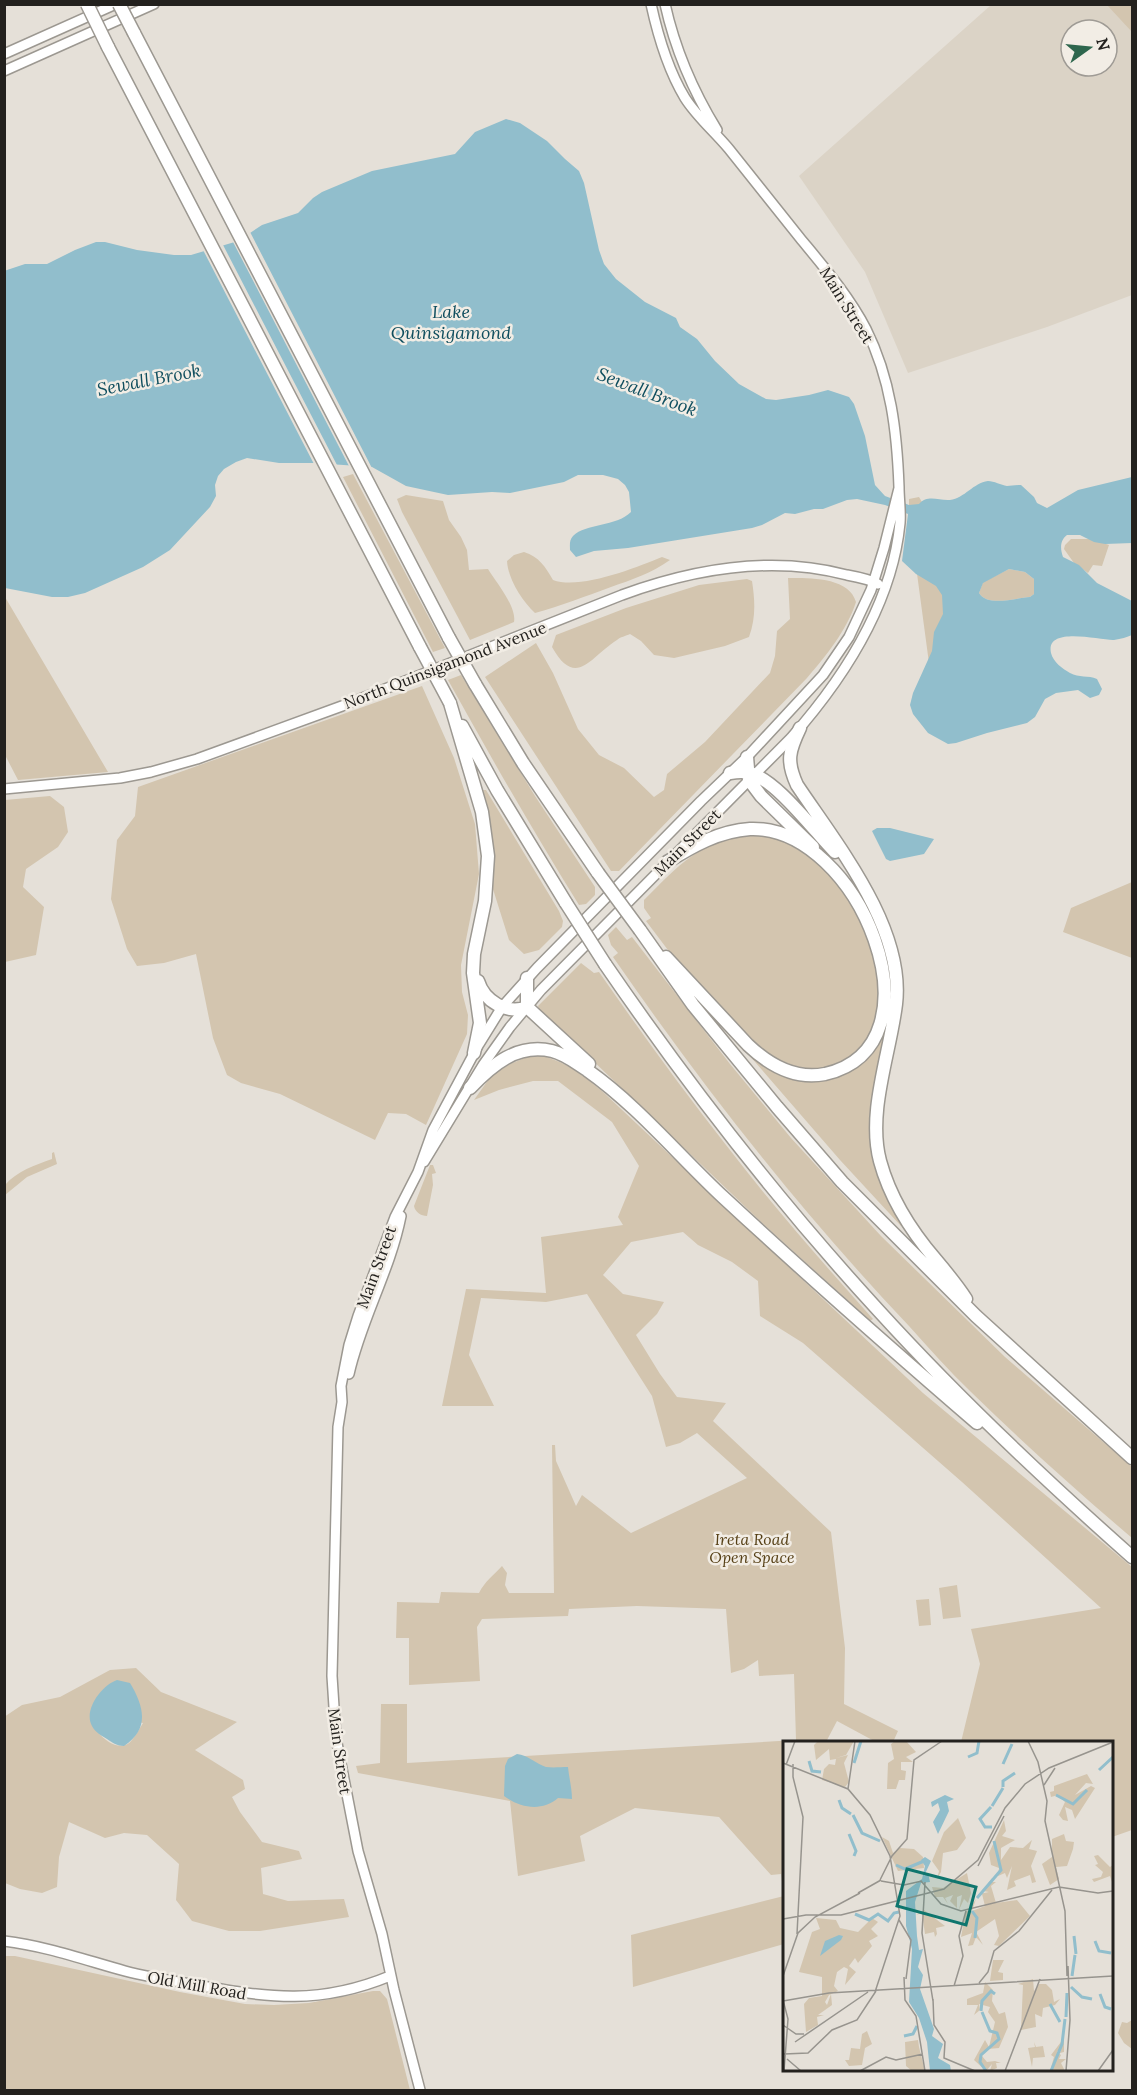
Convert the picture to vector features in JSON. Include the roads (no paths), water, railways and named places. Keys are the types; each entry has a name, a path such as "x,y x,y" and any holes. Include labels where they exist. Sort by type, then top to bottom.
{"highway":[{"path":"87,4 450,703 497,790 605,964 699,1095 821,1246 921,1356 1028,1462 1132,1557"},
{"path":"118,4 449,638 529,772 598,873 693,1005 842,1182 976,1316 1132,1458"},
{"path":"450,703 477,792 487,841 488,873 485,901 474,954 475,984 480,1018 480,1031 474,1053"},
{"path":"800,728 789,753 797,785 873,904 886,932 894,960 897,986 896,1007 875,1134 882,1167 904,1217 926,1248 955,1281 976,1316"},
{"path":"643,934 748,1045 783,1070 819,1075 845,1068 862,1055 876,1035 883,1005 883,980 879,954 866,918 851,890 832,867 761,796 750,776 747,758"},
{"path":"730,773 750,776 787,800 857,877"},
{"path":"667,862 710,838 741,830 759,830 790,838 832,867"},
{"path":"474,963 481,990 492,1001 510,1010 527,1007"},
{"path":"527,978 527,1007 722,1196 835,1299 990,1434 1028,1462"},
{"path":"470,1088 498,1061 518,1052 540,1049 561,1053 617,1092"}],"main road":[{"path":"4,54 118,4"},
{"path":"5,69 154,4"},
{"name":"Main Street","path":"418,1172 483,1065 527,1007 819,706 841,674 867,628 886,587 895,552 901,521 897,439 889,391 876,353 865,329 822,265 685,98 665,53 651,4"},
{"name":"Main Street","path":"665,4 676,43 696,92 729,150"},
{"name":"Main Street","path":"342,1402 341,1386 349,1345 395,1217 418,1172 437,1122 502,1007 527,978 747,758 823,675 849,637 861,613 874,581 899,488"},
{"name":"North Quinsigamond Avenue","path":"4,789 120,778 204,757 667,580 726,568 780,566 836,572 874,581 886,587"},
{"name":"Main Street","path":"403,1205 391,1250 356,1346 338,1427 332,1676 334,1723 355,1837 382,1934 390,1976 420,2091"},
{"path":"374,1298 372,1291 376,1270"},
{"name":"Old Mill Road","path":"4,1941 54,1950 144,1976 258,1996 288,1997 340,1992 366,1986 390,1976"}],"water":[{"name":"Lake Quinsigamond","path":"506,119 520,123 547,141 579,171 604,264 616,279 645,302 676,318 680,327 697,339 715,361 739,384 766,399 776,400 828,390 849,397 854,404 865,436 875,485 885,496 909,505 919,504 926,499 950,500 988,481 1007,486 1021,485 1037,503 1047,508 1078,490 1132,477 1132,543 1105,544 1094,542 1080,535 1067,535 1061,545 1063,557 1079,565 1097,583 1132,601 1132,635 1114,640 1065,637 1051,644 1052,656 1061,667 1073,675 1097,679 1102,689 1099,695 1090,698 1078,690 1056,693 1045,699 1035,717 1027,723 956,743 948,744 928,733 913,714 910,705 932,651 934,632 943,614 942,595 936,586 916,574 902,561 908,514 885,505 857,499 847,500 823,509 795,514 785,513 752,528 628,548 594,551 576,557 570,550 570,541 573,536 585,529 625,517 631,512 629,492 618,479 603,475 578,475 564,482 510,493 448,495 406,486 372,467 279,463 247,458 224,469 218,476 215,485 216,496 210,507 170,550 143,567 85,593 68,597 52,597 5,588 4,271 25,264 47,264 96,242 137,250 191,255 238,241 262,225 298,213 322,192 372,171 455,154 475,132","holes":["1009,569 1025,572 1034,579 1034,594 1030,597 995,601 988,600 979,593 983,583"]},
{"path":"877,828 890,828 934,839 924,854 890,861 886,859 872,831"},
{"path":"117,1680 130,1683 139,1700 142,1717 138,1732 124,1746 115,1744 99,1734 93,1728 90,1720 92,1706 100,1693"},
{"path":"517,1754 546,1767 568,1767 572,1799 558,1798 545,1805 531,1807 504,1796 505,1766 508,1759"}],"water label":[{"name":"Sewall Brook","path":"149,380"},
{"name":"Sewall Brook","path":"647,392"}],"park label":[{"name":"Ireta Road Open Space","path":"752,1548"}]}
